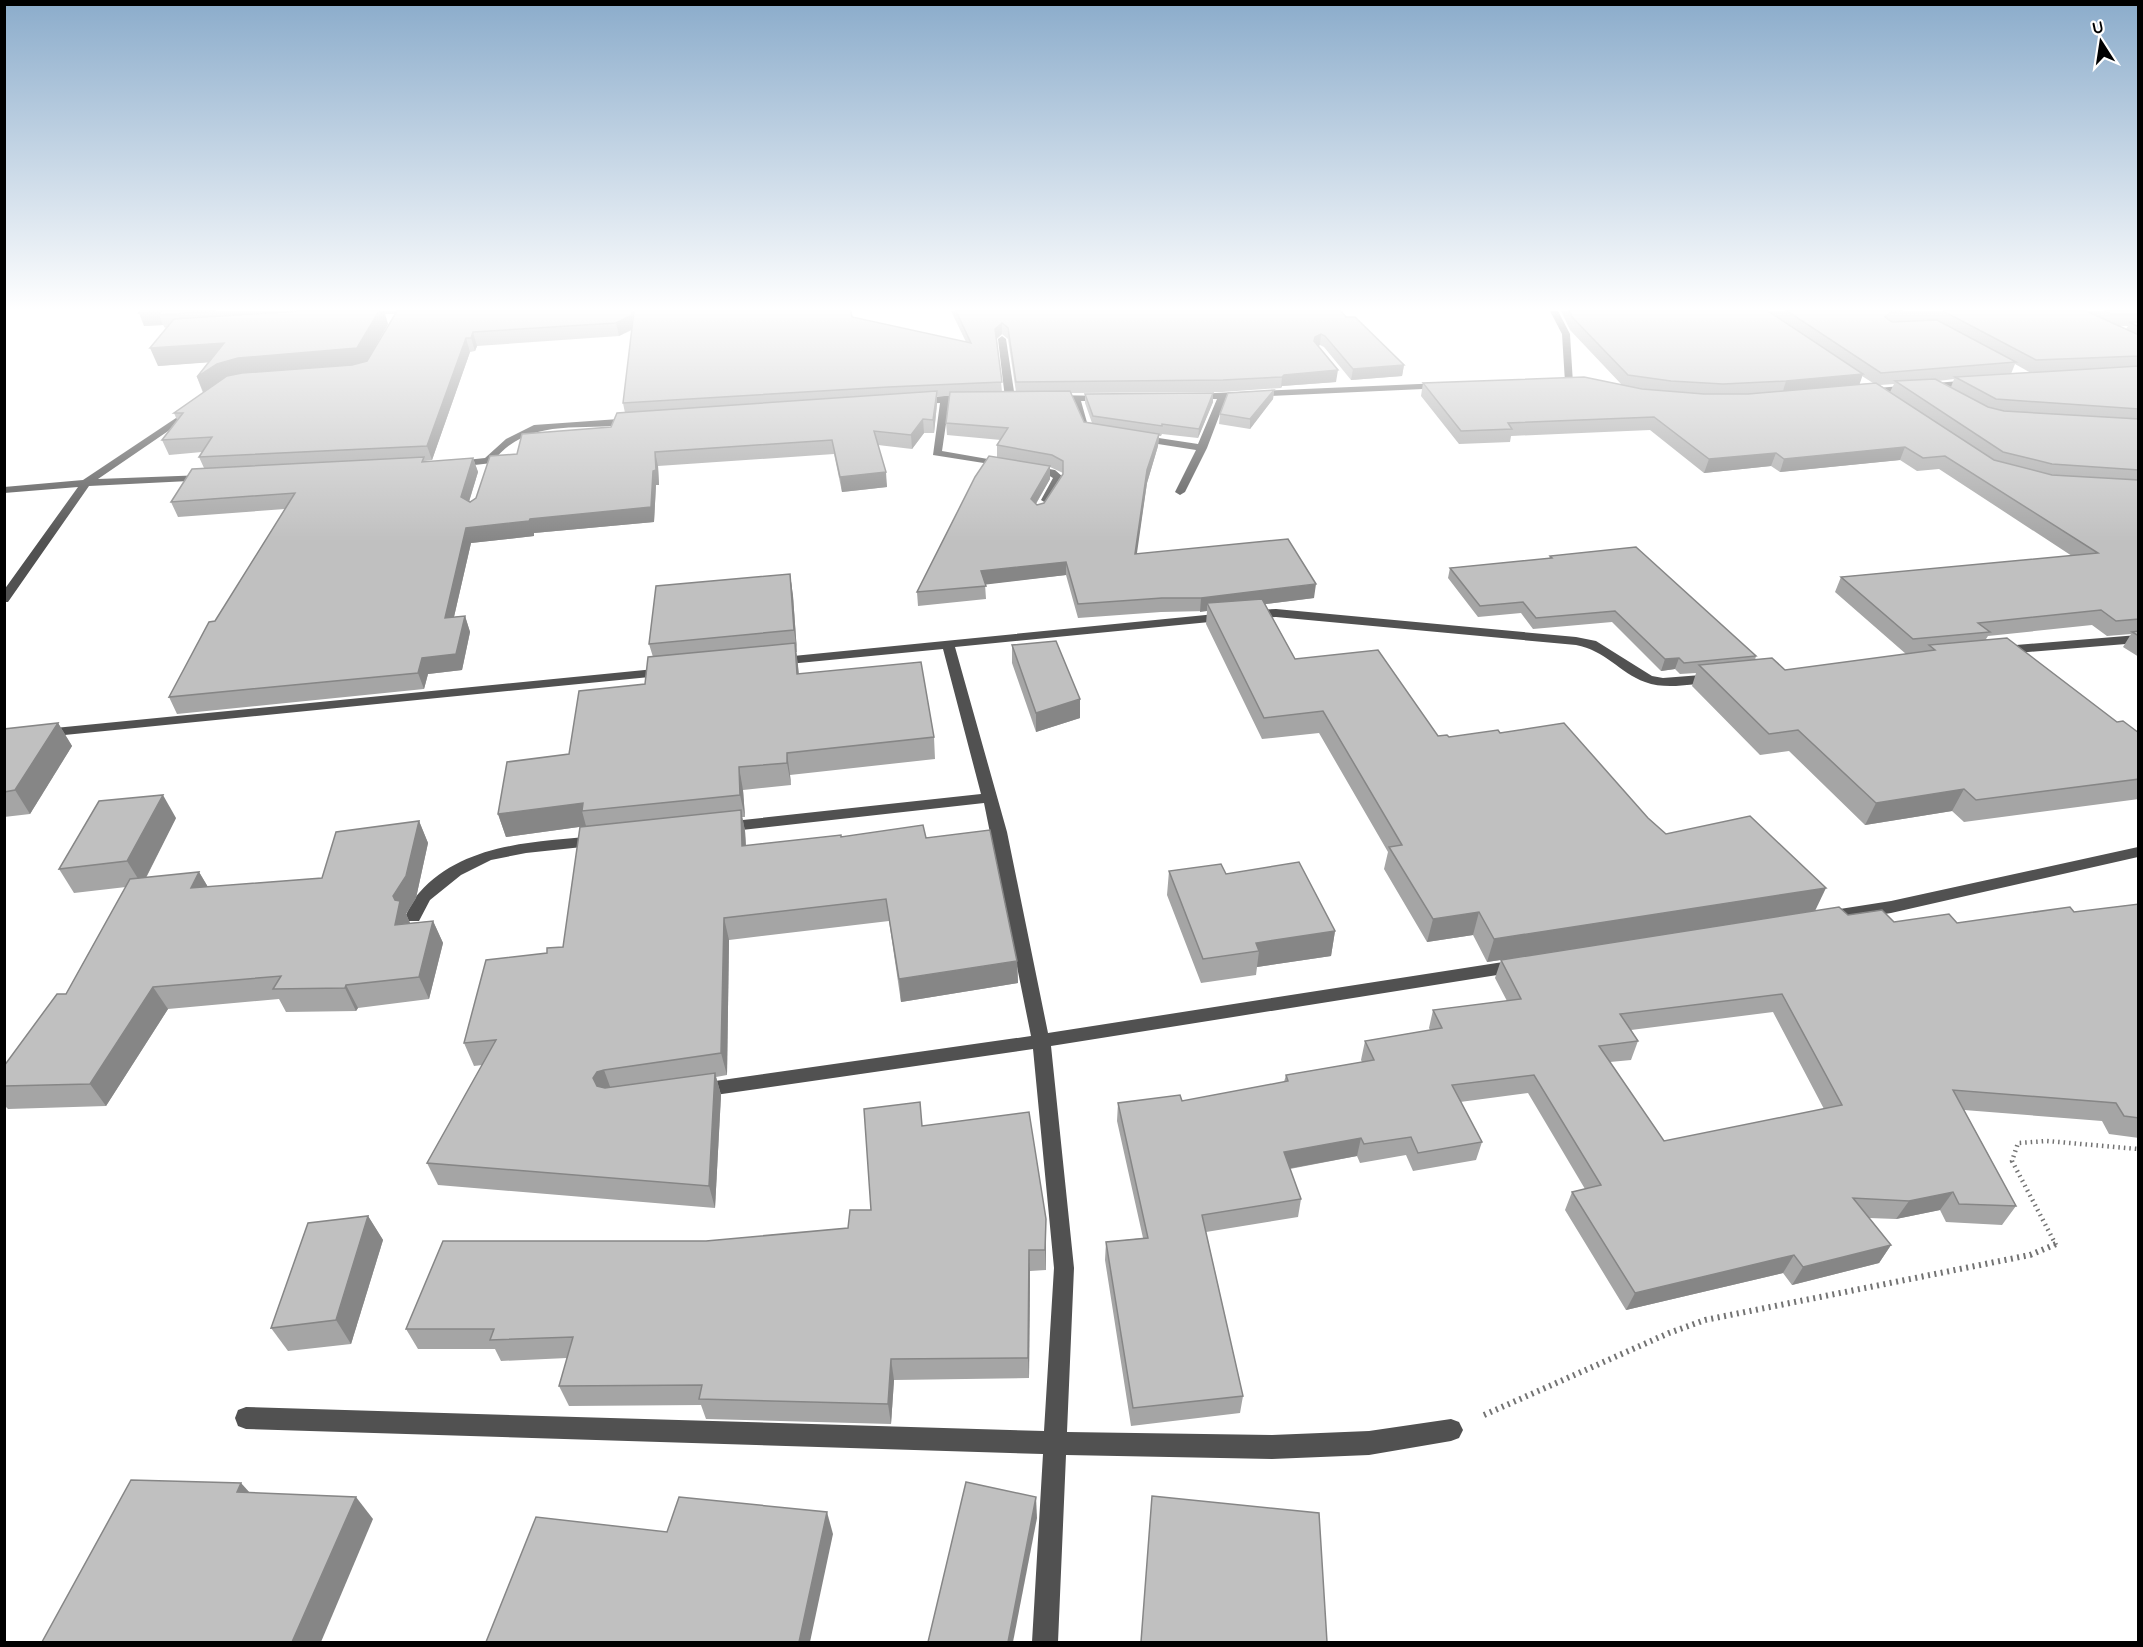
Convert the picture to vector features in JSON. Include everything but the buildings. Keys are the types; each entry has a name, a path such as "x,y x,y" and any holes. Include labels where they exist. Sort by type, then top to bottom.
{"street":[{"path":"999,398 1015,398 1013,388"},
{"path":"1177,398 1222,397 1317,388"},
{"path":"1874,388 1893,402"},
{"path":"1860,392 1906,388"},
{"path":"1935,388 1950,396"},
{"path":"1037,397 1110,398"},
{"path":"1180,492 1202,447 1222,397"},
{"path":"910,401 977,398"},
{"path":"1076,398 1084,427 1092,432 1103,433"},
{"path":"945,399 937,453 954,458 1051,472 1058,477 1056,485 1038,513"},
{"path":"4,599 86,483 204,404"},
{"path":"445,465 487,465 493,453 537,427 642,421"},
{"path":"1125,436 1202,447"},
{"path":"4,490 86,483 215,477"},
{"path":"760,663 1276,613 1576,641 1592,644 1611,654 1648,679 1663,682 1723,677"},
{"path":"1985,652 2139,639"},
{"path":"948,645 999,832 1041,1041 1064,1268 1045,1642"},
{"path":"4,737 678,671"},
{"path":"704,829 989,798"},
{"path":"413,917 424,897 455,871 487,856 526,848 609,839"},
{"path":"1810,920 1891,907 2139,852"},
{"path":"688,1091 1041,1041 1533,963"},
{"path":"246,1418 1055,1443 1282,1446 1369,1443 1451,1430"}],"path":[{"path":"1451,1430 1669,1333 1705,1320 2031,1255 2056,1245 2012,1161 2018,1143 2047,1141 2139,1149"}]}
